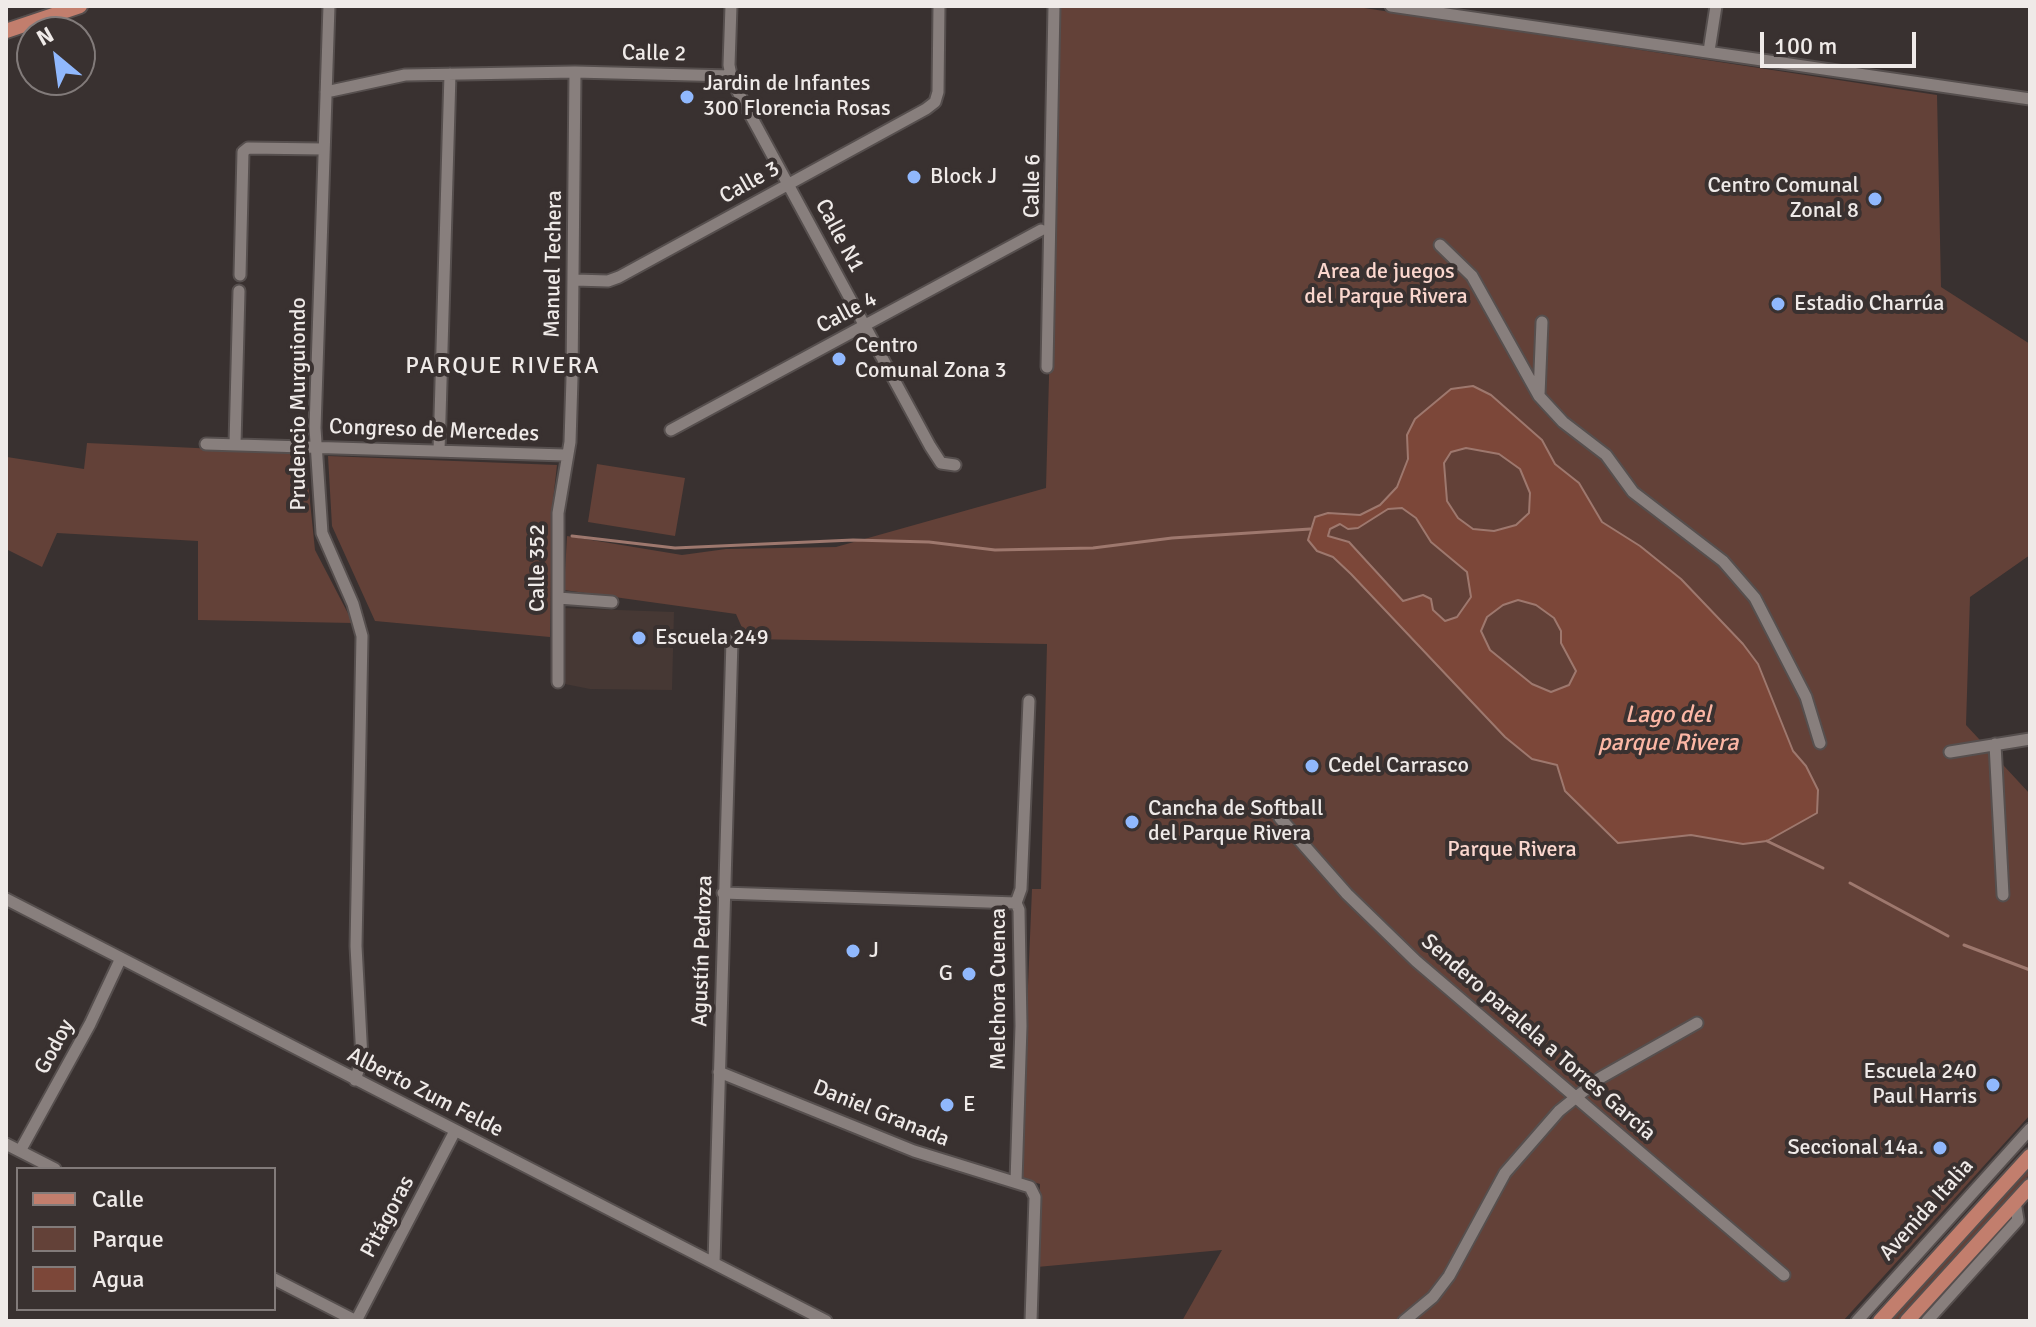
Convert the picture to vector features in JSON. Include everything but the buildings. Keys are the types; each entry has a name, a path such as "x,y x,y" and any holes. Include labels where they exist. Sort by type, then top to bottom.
{"main road":[{"path":"6,31 80,6"},
{"name":"Avenida Italia","path":"1880,1321 2030,1156"},
{"path":"1907,1321 2030,1186"}],"street":[{"name":"Prudencio Murguiondo","path":"329,6 316,448 322,533 353,604 362,636 356,946 362,1059 355,1080"},
{"name":"Calle N1","path":"731,6 731,76 930,446 941,463 955,465"},
{"name":"Calle 3","path":"575,280 608,281 619,277 926,109 936,99 939,6"},
{"name":"Calle 6","path":"1047,367 1054,6"},
{"path":"1391,6 2030,99"},
{"path":"1709,51 1716,6"},
{"name":"Calle 2","path":"326,92 405,75 575,72 731,76"},
{"name":"Manuel Techera","path":"565,455 570,442 575,280 575,72"},
{"path":"439,451 450,74"},
{"path":"240,275 243,152 248,148 323,149"},
{"name":"Calle 4","path":"671,430 1041,230"},
{"path":"1440,245 1472,276 1539,396 1563,422 1606,455 1633,492 1723,561 1755,598 1806,697 1820,743"},
{"path":"235,444 239,291"},
{"path":"1539,396 1542,322"},
{"name":"Congreso de Mercedes","path":"206,444 565,455"},
{"name":"Calle 352","path":"558,682 558,513 565,455"},
{"path":"558,598 612,602"},
{"name":"Agustín Pedroza","path":"714,1263 732,640"},
{"name":"Melchora Cuenca","path":"1016,1182 1021,1026 1019,910 1016,903 1021,889 1029,701"},
{"path":"1950,752 2030,739"},
{"path":"1995,744 2003,895"},
{"name":"Sendero paralela a Torres García","path":"1280,818 1347,894 1416,961 1784,1275"},
{"path":"723,893 1016,903"},
{"name":"Alberto Zum Felde","path":"6,899 826,1321"},
{"name":"Godoy","path":"20,1151 90,1024 121,958"},
{"path":"1404,1321 1441,1287 1505,1173 1575,1096 1697,1023"},
{"name":"Daniel Granada","path":"719,1072 914,1151 1030,1187 1035,1197 1031,1321"},
{"name":"Avenida Italia","path":"1857,1321 2030,1129"},
{"name":"Pitágoras","path":"356,1321 455,1131"},
{"path":"6,1144 51,1167"},
{"path":"1927,1321 2018,1220 2015,1202"},
{"path":"1935,1234 1949,1246"},
{"path":"276,1280 356,1321"}],"shaded area":[{"name":"Escuela 249","path":"562,608 674,612 672,690 590,689 560,683"}],"green space":[{"name":"Parque Rivera","path":"1059,6 1351,6 1937,95 1941,287 2030,344 2030,555 1970,597 1966,725 2030,794 2030,1115 1843,1321 1182,1321 1222,1250 1037,1267 1040,1184 1020,1178 1032,889 1041,889 1047,644 747,639 736,614 564,590 567,536 682,555 726,549 836,547 1046,488"},
{"path":"6,425 7,457 84,469 87,443 305,453 315,550 353,623 198,620 198,541 57,533 42,567 6,549"},
{"path":"328,456 557,465 552,509 550,637 375,621 332,526"},
{"path":"597,464 685,478 675,536 588,522"},
{"path":"2030,1168 2030,1174 1896,1321 1891,1321"}],"water":[{"name":"Lago del parque Rivera","path":"1473,386 1491,395 1542,440 1555,464 1579,483 1602,522 1640,546 1681,579 1743,644 1758,664 1793,751 1806,766 1818,790 1817,813 1767,841 1743,844 1691,835 1618,843 1565,791 1557,765 1532,759 1505,737 1351,574 1333,557 1317,551 1308,540 1315,517 1328,513 1360,515 1380,505 1397,487 1408,459 1407,435 1415,419 1451,389","holes":["1466,448 1499,454 1520,469 1530,493 1529,513 1516,525 1494,531 1473,529 1458,518 1447,501 1444,463 1451,452","1402,508 1416,518 1431,542 1467,572 1471,597 1457,617 1445,621 1433,610 1431,599 1423,595 1403,601 1349,542 1328,536 1330,529 1340,524 1348,529 1358,528 1388,509","1518,600 1536,605 1554,618 1561,631 1561,643 1576,671 1569,685 1551,692 1532,684 1490,650 1481,631 1487,617 1503,605"]}],"waterway":[{"path":"572,536 675,548 853,540 929,542 995,550 1093,548 1172,538 1310,529"},
{"path":"1767,841 1823,868"},
{"path":"1850,883 1948,936"},
{"path":"1964,945 2030,970"}],"place":[{"name":"Jardin de Infantes 300 Florencia Rosas","path":"687,97"},
{"name":"Block J","path":"914,177"},
{"name":"Centro Comunal Zonal 8","path":"1875,199"},
{"name":"Estadio Charrúa","path":"1778,304"},
{"name":"Centro Comunal Zona 3","path":"839,359"},
{"name":"Escuela 249","path":"639,638"},
{"name":"Cedel Carrasco","path":"1312,766"},
{"name":"Cancha de Softball del Parque Rivera","path":"1132,822"},
{"name":"J","path":"853,951"},
{"name":"G","path":"969,974"},
{"name":"Escuela 240 Paul Harris","path":"1993,1085"},
{"name":"E","path":"947,1105"},
{"name":"Seccional 14a.","path":"1940,1148"}],"district":[{"name":"PARQUE RIVERA","path":"503,367"}],"park label":[{"name":"Area de juegos del Parque Rivera","path":"1386,284"}]}
